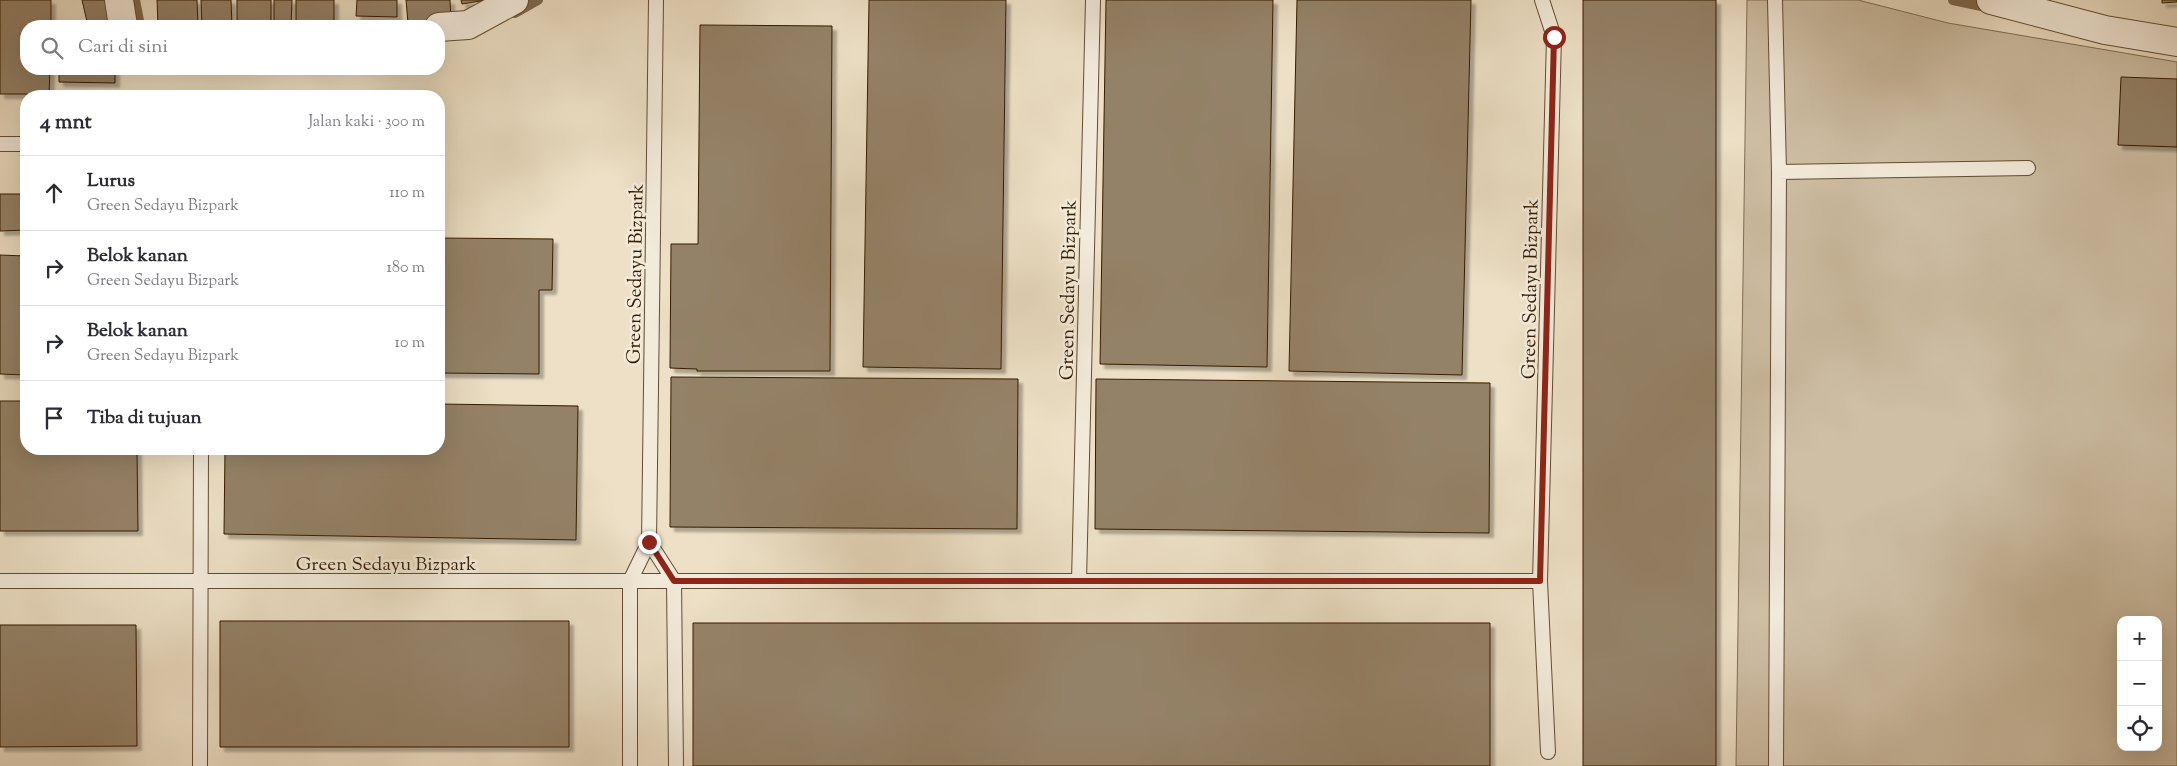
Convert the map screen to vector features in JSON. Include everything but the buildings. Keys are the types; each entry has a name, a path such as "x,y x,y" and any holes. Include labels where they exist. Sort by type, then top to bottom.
{"street":[{"path":"119,0 122,20"},
{"path":"445,27 468,25 514,0"},
{"path":"2004,2 2105,30 2177,42"}],"lane":[{"name":"Green Sedayu Bizpark","path":"1079,581 1093,0"},
{"name":"Green Sedayu Bizpark","path":"1542,0 1554,37 1540,581 1548,752"},
{"name":"Green Sedayu Bizpark","path":"630,766 630,581 649,542 659,2"},
{"path":"1775,5 1779,172 1776,766"},
{"path":"0,144 20,144"},
{"path":"1779,172 2028,168"},
{"path":"200,766 201,455"},
{"path":"649,542 674,581 676,766"},
{"name":"Green Sedayu Bizpark","path":"0,581 1540,581"}],"shaded area":[{"path":"1747,0 1858,0 1948,23 2177,62 2177,766 1736,766"}],"waterway":[{"path":"135,0 139,20"},
{"path":"515,13 538,0"},
{"path":"1953,0 1991,8"}],"route":[{"path":"649,542 674,581 1540,581 1554,37"}]}
